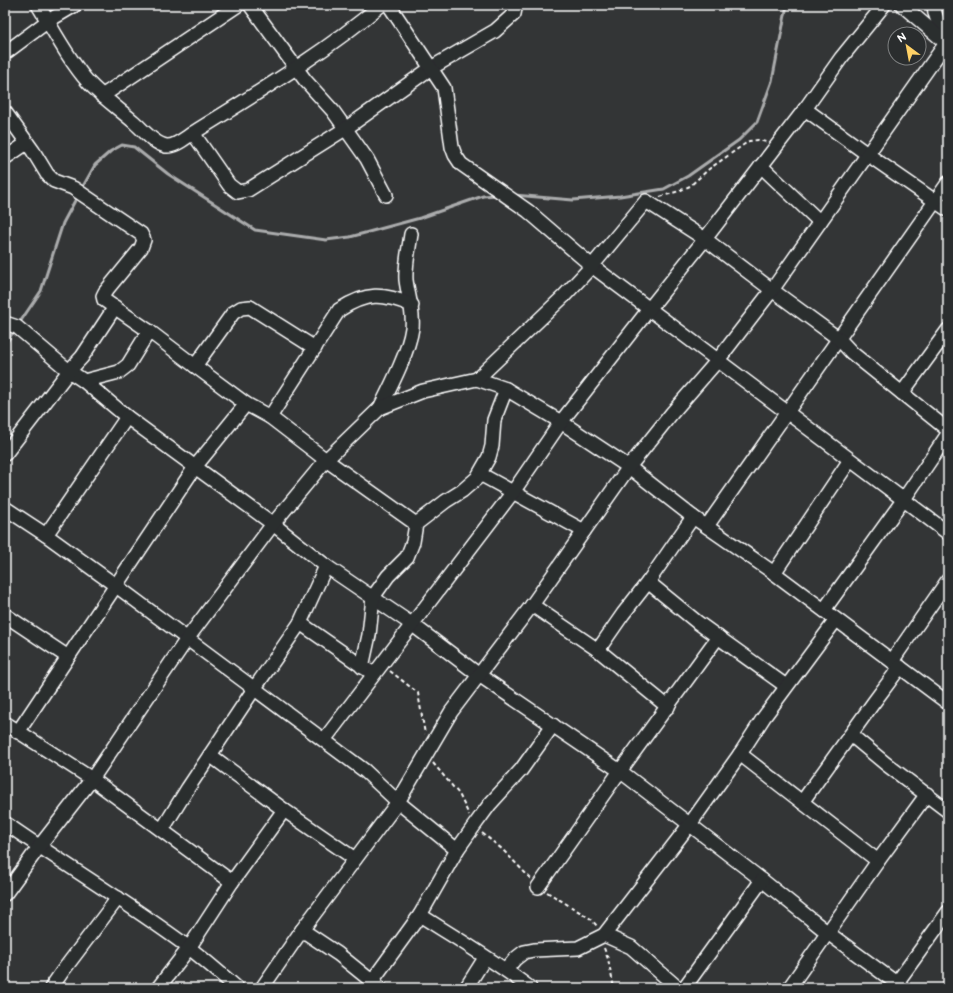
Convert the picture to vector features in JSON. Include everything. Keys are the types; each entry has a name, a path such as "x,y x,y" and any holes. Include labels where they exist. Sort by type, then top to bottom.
{"street":[{"path":"38,5 75,66 102,96 160,144 166,146 172,146 297,69 381,5"},
{"path":"5,53 48,21 75,5"},
{"path":"102,96 238,5"},
{"path":"250,5 297,69 333,111 367,159 386,195"},
{"path":"389,5 444,88 452,147 461,164 528,211 592,266 948,533"},
{"path":"193,133 230,185 238,192 248,190 345,129 431,68 495,31 508,21 514,14 515,9 511,5"},
{"path":"324,740 512,492 561,422 775,148 840,58 884,5"},
{"path":"902,5 947,44"},
{"path":"934,5 935,13 947,44"},
{"path":"262,988 302,930 398,802 450,712 532,605 629,467 672,413 718,360 772,290 867,154 947,44"},
{"path":"804,109 948,210"},
{"path":"5,112 33,150 47,174 54,181 73,188 141,234 144,240 141,248 105,292 103,296 104,300 149,331 246,404 270,417 326,460 416,524"},
{"path":"5,158 27,143"},
{"path":"761,166 820,222"},
{"path":"707,526 948,183"},
{"path":"380,408 423,391 477,379 532,327 592,266 646,201 705,239 839,339 852,354 948,430"},
{"path":"5,894 39,847 92,779 187,639 273,524 326,460 380,408 408,345 412,329 412,306 406,272 411,234"},
{"path":"270,417 339,310 350,303 381,295 396,299 412,306"},
{"path":"5,454 69,371 82,357 115,307"},
{"path":"194,366 233,313 241,308 250,307 315,348"},
{"path":"5,323 17,327 127,417 273,524 326,566 413,624 479,675 620,771 897,986 948,912"},
{"path":"902,393 948,330"},
{"path":"84,381 119,372 128,365 149,331"},
{"path":"477,379 506,389 561,422 629,467 693,517 774,573 948,703"},
{"path":"362,667 369,635 373,597 388,576 407,557 413,542 416,524 446,501 462,491 480,474 492,446 494,420 506,389"},
{"path":"18,732 195,467 246,404"},
{"path":"46,535 127,417"},
{"path":"824,610 904,499 948,434"},
{"path":"774,573 850,460"},
{"path":"480,474 584,531"},
{"path":"5,508 46,535 115,585 365,771 398,802 457,850"},
{"path":"598,650 693,517"},
{"path":"162,830 254,689 300,623 326,566"},
{"path":"802,802 874,702 948,580"},
{"path":"648,582 678,607 786,686"},
{"path":"532,605 598,650 668,707"},
{"path":"5,614 68,657"},
{"path":"506,970 515,959 524,952 534,950 578,948 602,936 690,824 786,686 836,620"},
{"path":"300,623 362,667 378,669"},
{"path":"538,886 718,637"},
{"path":"5,723 92,779 232,882"},
{"path":"302,930 338,954 376,984 420,915 457,850 490,804 521,770 553,725"},
{"path":"851,735 886,764 948,810"},
{"path":"740,754 878,861"},
{"path":"210,755 284,810 355,859"},
{"path":"789,988 927,794"},
{"path":"158,988 189,948 232,882 284,810"},
{"path":"5,823 118,898 189,948 237,988"},
{"path":"684,988 762,880"},
{"path":"51,988 118,898"},
{"path":"420,915 485,958 506,970 530,988"},
{"path":"602,936 631,946 678,988"},
{"path":"466,988 485,958"}],"path":[{"path":"646,201 690,186 709,169 749,141 758,140 775,148"},
{"path":"378,669 418,693 427,750 436,767 459,794 474,826 489,840 502,849 538,886 591,919 602,936 614,988"}],"waterway":[{"path":"514,195 573,200 620,196 664,189 688,176 739,140 757,122 772,81 787,5"},
{"path":"81,190 95,165 111,151 122,145 134,147 168,174 255,230 326,240 350,237 420,218 483,196 497,195"},
{"path":"18,325 41,291 63,223 78,195"},
{"path":"5,345 15,329"}]}
